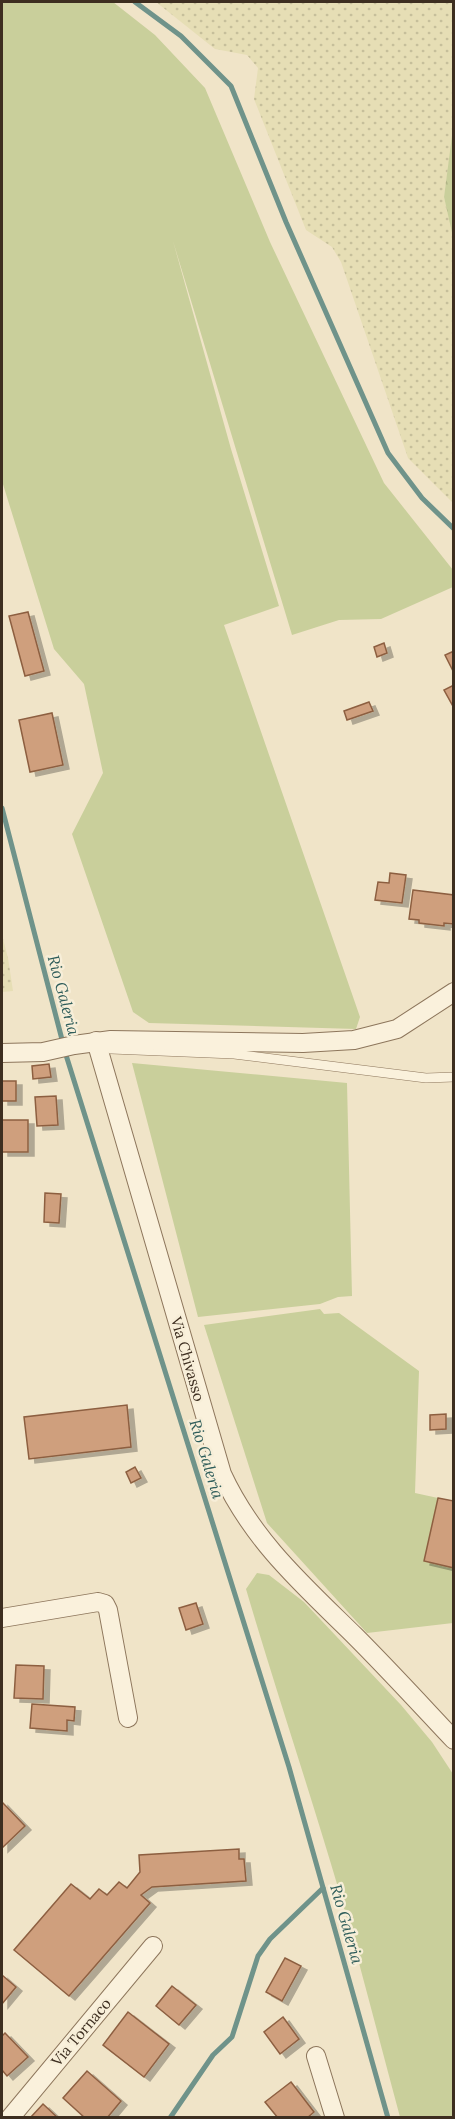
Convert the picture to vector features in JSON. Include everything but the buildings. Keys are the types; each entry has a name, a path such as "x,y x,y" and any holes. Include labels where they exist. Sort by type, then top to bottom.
{"street":[{"path":"2,1053 43,1052 96,1041 303,1043 354,1040 397,1029 453,992"},
{"name":"Via Chivasso","path":"96,1041 222,1474 231,1494 241,1513 273,1555 370,1652 453,1740"},
{"path":"2,1618 98,1602 105,1604 128,1718"},
{"name":"Via Tornaco","path":"10,2118 153,1946"},
{"path":"316,2056 335,2118"}],"lane":[{"path":"96,1041 111,1049 234,1054 426,1078 453,1077"}],"shaded area":[{"path":"156,2 453,2 454,128 444,197 454,237 453,503 408,458 341,262 332,247 306,230 254,99 258,68 247,55 215,49"},
{"path":"2,935 8,958 13,991 2,992"}],"green space":[{"path":"2,2 113,2 155,35 205,88 270,242 384,483 453,570 453,587 381,619 339,620 292,635 173,241 231,449 279,606 224,625 360,1017 356,1029 149,1023 133,1012 72,834 103,773 84,684 54,649 2,481"},
{"path":"453,128 453,237 444,197"},
{"path":"132,1063 347,1083 352,1296 338,1297 320,1304 198,1317"},
{"path":"320,1309 324,1314 339,1313 419,1371 415,1493 438,1498 425,1561 453,1568 453,1623 367,1633 267,1523 204,1325"},
{"path":"257,1573 269,1575 304,1602 401,1705 432,1742 453,1774 453,2117 400,2117 340,1894 246,1589"}],"waterway":[{"path":"135,2 181,36 231,86 286,222 388,453 422,498 454,529"},
{"name":"Rio Galeria","path":"2,808 66,1055 289,1767 388,2118"},
{"path":"170,2118 213,2055 232,2037 258,1956 270,1939 323,1888"}]}
